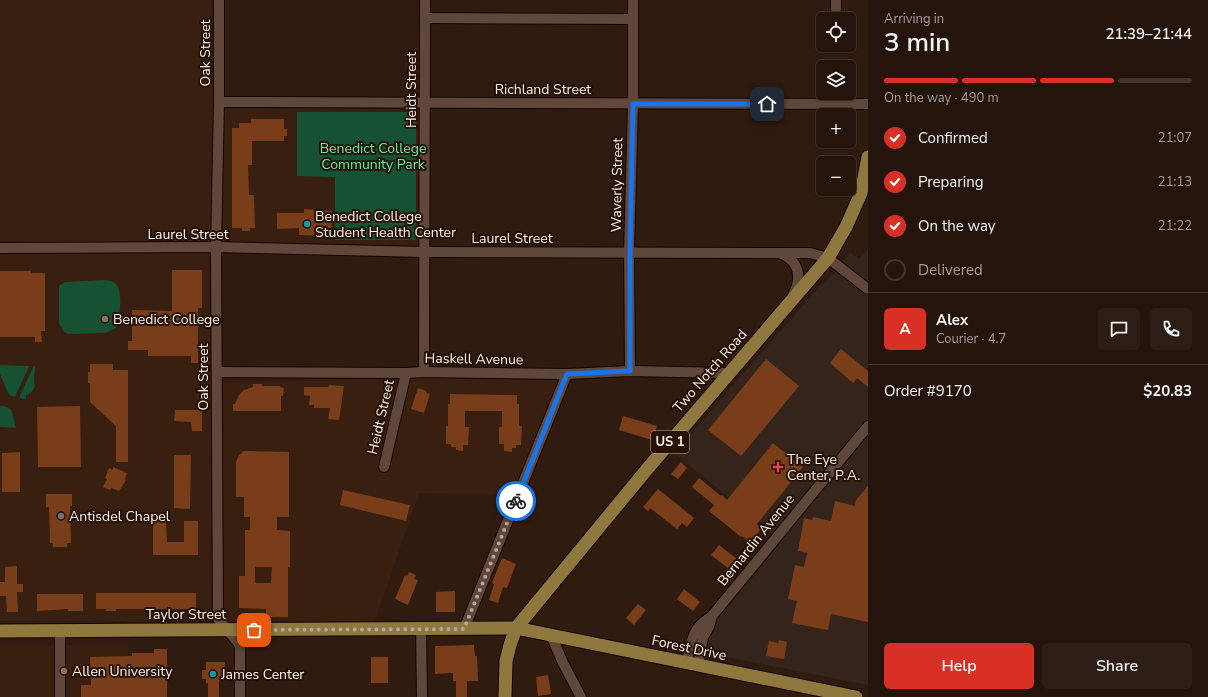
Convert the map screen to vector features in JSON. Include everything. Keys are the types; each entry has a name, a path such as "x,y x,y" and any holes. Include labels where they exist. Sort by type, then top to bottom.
{"main road":[{"name":"Two Notch Road","path":"516,628 629,491 828,258 846,227 861,193 868,157"},
{"name":"Taylor Street","path":"0,631 516,628"},
{"name":"Forest Drive","path":"516,628 692,665 856,697"},
{"name":"US 1","path":"505,697 506,661 516,628"}],"street":[{"name":"Oak Street","path":"218,0 219,102 216,247 218,619 240,645 240,697"},
{"name":"Heidt Street","path":"424,372 425,0"},
{"name":"Waverly Street","path":"630,371 633,0"},
{"path":"836,0 836,12"},
{"path":"425,18 632,19"},
{"name":"Richland Street","path":"219,102 868,104"},
{"name":"Laurel Street","path":"0,248 216,247 424,252 810,253 828,258 868,289"},
{"path":"780,253 790,258 798,273 799,279 797,286 789,304"},
{"name":"Haskell Avenue","path":"217,372 567,374 630,371 729,373"},
{"name":"Heidt Street","path":"384,466 406,373"},
{"path":"464,629 567,374"},
{"name":"Bernardin Avenue","path":"692,665 694,634 702,622 712,616 868,426"},
{"path":"421,629 422,697"},
{"path":"60,631 60,697"},
{"path":"551,635 563,663 581,697"}],"shaded area":[{"name":"Benedict College","path":"0,0 211,0 213,108 419,109 420,245 208,245 211,383 416,378 558,380 512,495 419,493 375,621 0,621"},
{"path":"868,249 868,685 711,654 707,650 707,632 782,541 674,453 820,286 828,280 850,252 859,259"},
{"name":"Allen University","path":"0,645 128,645 128,697 0,697"}],"green space":[{"name":"Benedict College Community Park","path":"297,112 416,112 416,240 335,240 335,177 297,176"},
{"path":"104,280 115,283 120,293 120,312 116,328 106,333 68,334 64,332 59,323 59,286 65,282"},
{"path":"0,365 29,366 15,397 9,395 0,374"},
{"path":"34,365 35,386 31,393 26,395 26,399 19,398"},
{"path":"0,406 11,409 16,428 0,427"}],"building":[{"path":"251,119 284,119 284,129 287,129 287,136 284,136 284,141 252,141 252,165 248,165 249,195 254,195 255,228 250,228 250,231 242,231 242,228 232,228 232,128 239,128 239,123 251,123"},
{"path":"304,209 332,211 331,236 299,235 299,228 277,229 277,213 304,213"},
{"path":"172,270 202,270 202,308 198,308 198,363 191,363 191,356 148,356 148,350 128,350 128,341 132,341 132,310 172,311"},
{"path":"0,271 31,271 31,273 45,273 45,331 41,331 42,342 35,342 35,337 0,337"},
{"path":"841,349 868,371 868,387 857,378 853,383 830,363"},
{"path":"766,359 799,386 741,456 708,430"},
{"path":"90,364 113,364 113,370 128,370 128,462 116,462 116,426 90,402 90,383 88,383 88,372 90,372"},
{"path":"253,384 262,384 262,386 280,386 284,388 283,396 281,396 281,411 233,411 233,404 235,404 239,395 244,390 253,387"},
{"path":"329,385 344,386 339,420 328,419 330,408 314,408 314,405 309,405 310,396 304,395 304,387 328,387"},
{"path":"418,388 430,394 424,413 411,409"},
{"path":"450,394 517,395 517,404 519,404 519,426 522,426 521,445 516,445 516,448 512,448 512,452 504,451 504,444 499,444 499,427 502,427 502,411 465,411 465,427 469,427 468,445 463,445 463,451 456,450 456,447 451,447 451,444 446,444 446,426 448,426 448,404 450,404"},
{"path":"80,406 81,467 38,467 37,407"},
{"path":"175,410 202,410 202,431 192,431 191,422 174,421"},
{"path":"623,416 657,426 652,440 619,430"},
{"path":"773,443 803,467 757,524 762,528 750,542 742,536 741,537 709,511 714,505 692,487 699,478 727,500"},
{"path":"244,451 289,452 289,517 277,517 277,530 290,531 288,617 266,617 266,609 239,608 239,576 245,576 245,530 250,530 250,517 244,517 244,497 236,497 236,462 239,455","holes":["255,567 272,567 271,583 255,583"]},
{"path":"20,452 20,492 2,492 2,453"},
{"path":"174,455 191,455 190,509 174,508"},
{"path":"681,462 687,468 678,479 671,474"},
{"path":"113,467 127,473 126,480 119,491 111,488 110,490 103,487 107,479 105,478 109,468 113,470"},
{"path":"868,486 868,622 831,614 828,630 792,623 797,601 788,599 795,565 804,567 807,553 798,551 804,518 812,520 813,517 831,521 835,501 855,506 856,500"},
{"path":"658,489 694,518 687,527 682,523 677,529 650,508 648,511 643,507"},
{"path":"343,490 410,505 406,521 340,505"},
{"path":"46,494 72,494 72,506 70,506 71,543 67,543 67,547 53,547 53,543 50,543 49,507 46,507"},
{"path":"153,521 166,521 167,542 184,542 184,521 198,521 198,555 153,555"},
{"path":"719,545 737,559 729,569 711,555"},
{"path":"502,558 516,564 507,588 503,587 498,603 489,600 494,584 492,583"},
{"path":"17,566 17,584 23,584 23,592 17,592 18,612 7,612 6,596 0,596 0,582 5,582 5,567"},
{"path":"409,572 416,575 414,579 418,580 408,605 395,599 405,575 407,576"},
{"path":"684,589 700,602 693,611 677,599"},
{"path":"455,591 455,612 436,612 436,592"},
{"path":"96,593 196,593 196,609 116,609 116,611 106,611 106,609 96,609"},
{"path":"37,594 83,594 83,611 68,611 68,609 37,611"},
{"path":"638,604 646,610 634,625 626,618"},
{"path":"779,640 787,642 784,659 766,656 769,641 778,643"},
{"path":"474,645 475,656 477,656 478,681 467,681 467,697 456,697 456,681 453,681 453,673 435,674 435,646"},
{"path":"154,649 167,649 167,697 81,697 81,685 91,685 90,657 132,656 132,653 154,653"},
{"path":"371,657 388,657 388,683 371,683"},
{"name":"James Center","path":"206,662 225,662 224,681 219,681 219,697 208,697 208,683 206,683 206,679 202,679 202,670 206,670"},
{"path":"548,675 551,694 538,696 536,677"}],"way so far":[{"path":"254,630 464,629 516,501"}],"place":[{"name":"Benedict College Student Health Center","path":"307,224"},
{"name":"Benedict College","path":"105,319"},
{"name":"The Eye Center, P.A.","path":"778,467"},
{"name":"Antisdel Chapel","path":"61,516"},
{"name":"Allen University","path":"64,671"},
{"name":"James Center","path":"213,674"}],"route":[{"path":"516,501 567,374 630,371 630,252 633,104 767,104"}]}
